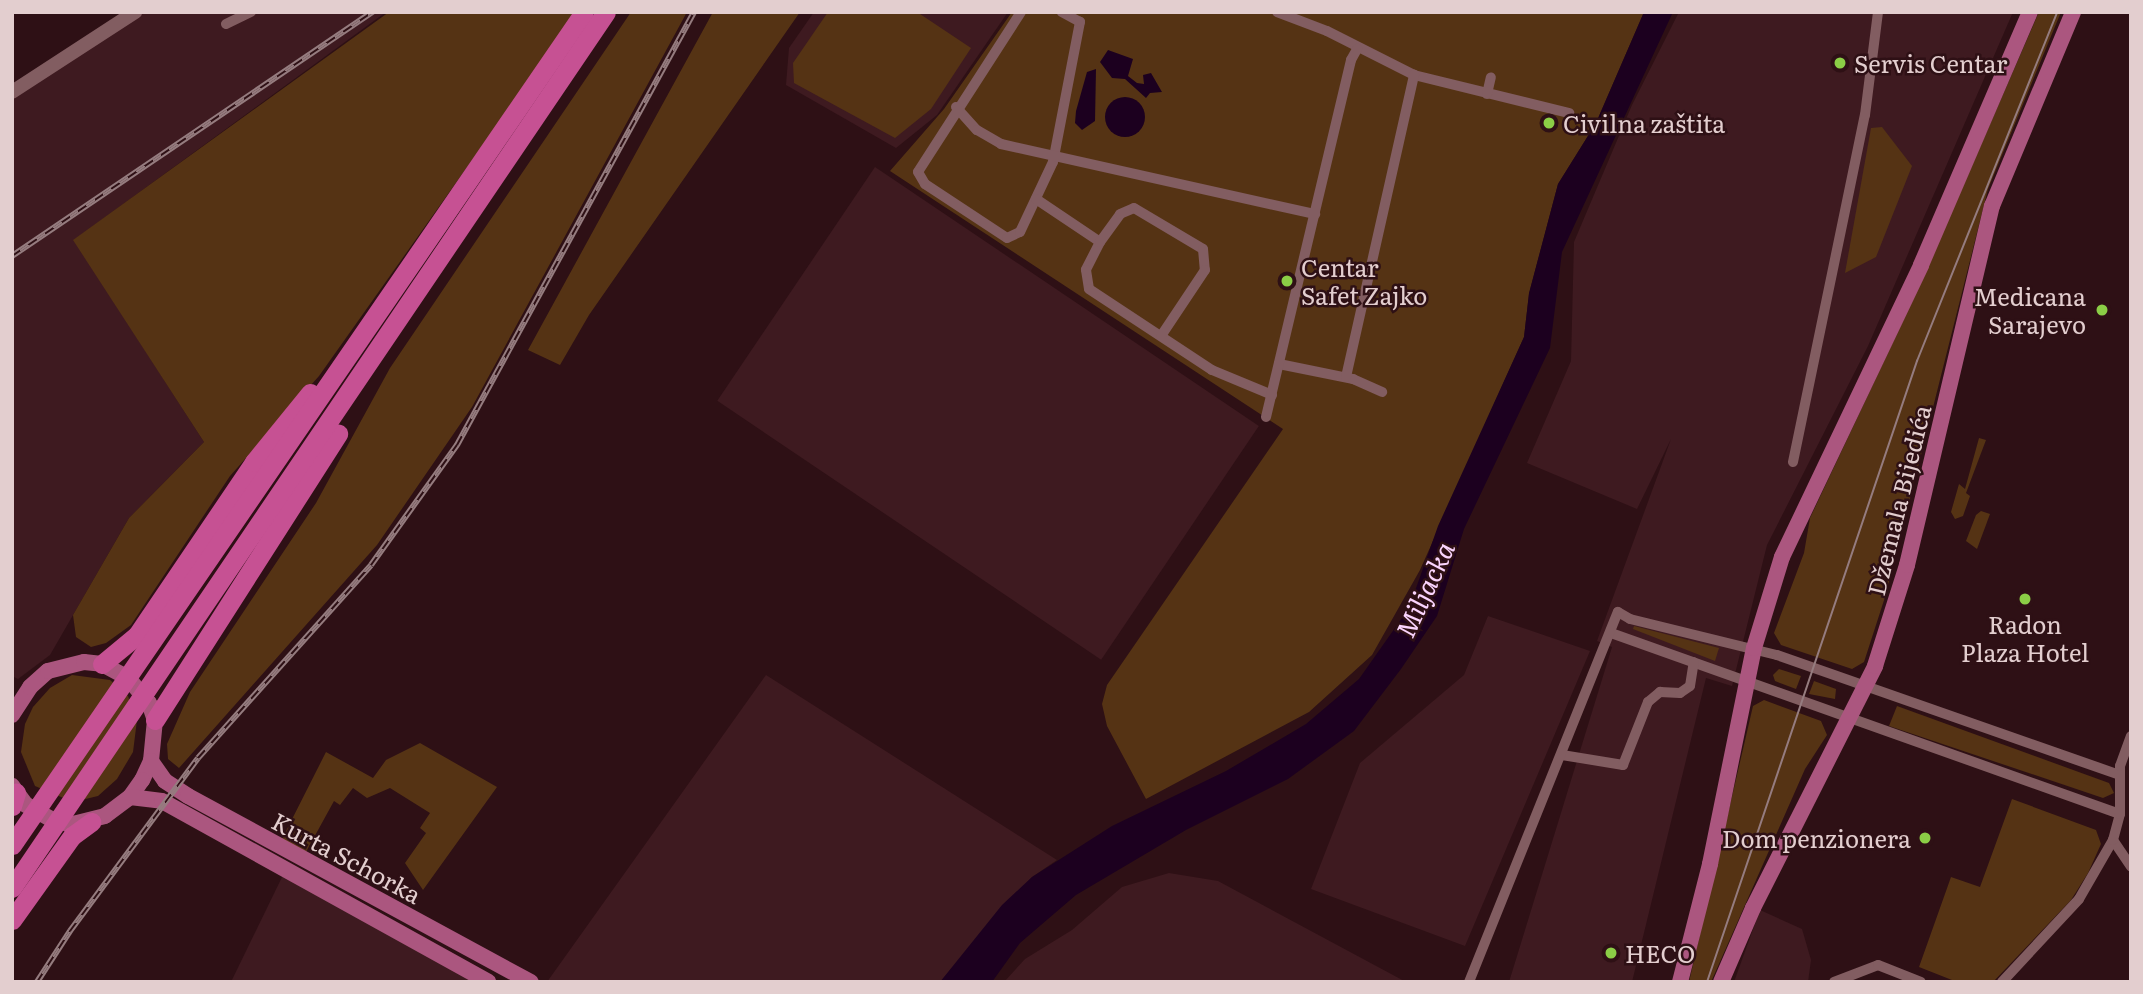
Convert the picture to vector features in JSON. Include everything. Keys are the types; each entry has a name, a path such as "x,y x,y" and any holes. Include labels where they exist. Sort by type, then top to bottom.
{"highway":[{"path":"12,845 584,12"},
{"path":"12,888 499,175 606,12"},
{"path":"102,664 137,635 254,462 319,382 495,130 565,40"},
{"path":"155,720 456,250 499,175"},
{"path":"12,920 72,836 91,822"}],"main road":[{"path":"12,92 135,12"},
{"path":"1680,982 1710,863 1754,648 1801,511 1921,265 2030,12"},
{"name":"Džemala Bijedića","path":"1721,982 1753,908 1867,687 1907,565 1992,206 2073,12"},
{"path":"12,715 30,687 59,666 102,664 140,690 155,720 152,761 130,797 91,822 56,822 13,795"},
{"path":"12,690 30,687"},
{"name":"Kurta Schorka","path":"152,761 165,781 188,796 531,982"},
{"name":"Kurta Schorka","path":"130,797 162,801 488,982"}],"street":[{"path":"226,23 250,12"},
{"path":"1021,12 920,165 921,180 1007,238 1020,232 1054,156 1080,22 1062,12"},
{"path":"1277,12 1327,31 1357,49 1414,75 1569,113"},
{"path":"1793,462 1865,115 1878,12"},
{"path":"1266,418 1351,60 1357,49"},
{"path":"1346,377 1414,75"},
{"path":"1487,94 1491,77"},
{"path":"956,107 991,139 1054,156 1315,214"},
{"path":"1036,199 1100,242"},
{"path":"1161,337 1205,270 1203,249 1135,208 1120,214 1100,242 1086,270 1089,289 1161,337 1212,370 1272,395"},
{"path":"1279,364 1346,377 1382,392"},
{"path":"1469,982 1618,612 1630,620 1754,648 2119,775"},
{"path":"1611,633 2120,814"},
{"path":"1562,755 1623,765 1648,702 1660,692 1680,693 1690,686 1693,662"},
{"path":"2002,982 2079,899 2113,840 2120,814 2119,775 2131,736"},
{"path":"2113,840 2131,867"},
{"path":"1834,982 1878,965 1921,982"}],"shaded area":[{"path":"137,12 386,12 74,240 204,442 129,518 50,655 18,679 12,676 12,91"},
{"path":"389,12 577,12 319,376 230,476 131,625 106,643 91,647 76,637 73,615 129,518 204,442 73,240"},
{"path":"631,12 687,12 472,407 377,545 179,768 168,759 167,744 190,692 316,503 390,368"},
{"path":"713,12 800,12 589,315 560,365 528,350"},
{"path":"814,12 1008,12 937,115 896,148 786,85 789,48"},
{"path":"828,12 917,12 971,48 931,109 895,138 794,83 793,63"},
{"name":"Centar Safet Zajko","path":"1012,12 1644,12 1596,123 1558,184 1529,294 1524,337 1420,570 1372,655 1309,712 1146,799 1107,726 1102,704 1107,685 1283,429 890,171 944,109"},
{"path":"1679,12 2013,12 1868,346 1767,545 1732,686 1706,678 1632,982 1509,982 1612,647 1597,641 1671,439 1637,509 1527,463 1571,361 1574,242 1632,105"},
{"path":"2039,12 2061,12 1988,189 1886,594 1864,662 1852,669 1781,645 1774,633 1804,553 1810,518 1919,287"},
{"path":"1882,127 1912,166 1876,257 1845,273 1871,128"},
{"path":"875,167 1259,426 1101,660 717,401"},
{"path":"1979,438 1986,440 1966,493 1970,496 1963,516 1955,519 1951,512 1959,484 1965,489"},
{"path":"1981,511 1990,514 1977,549 1966,541 1976,515"},
{"path":"1488,616 1590,651 1465,946 1311,889 1360,763 1464,675"},
{"path":"1634,626 1719,648 1715,661 1633,629"},
{"path":"1779,669 1801,676 1796,689 1775,681 1773,675"},
{"path":"72,675 110,680 128,696 137,720 133,752 117,779 98,796 73,802 35,786 21,752 25,724 33,707 50,688"},
{"path":"766,675 1057,860 1032,877 940,982 547,982"},
{"path":"1814,681 1836,689 1835,699 1809,694"},
{"path":"1764,700 1821,721 1827,735 1805,769 1711,982 1689,982 1753,706"},
{"path":"1897,706 2109,783 2114,793 2103,798 1889,726"},
{"path":"420,743 497,787 423,890 405,863 426,833 420,828 430,813 390,788 367,798 353,788 340,805 334,801 306,852 282,839 326,752 373,778 386,760"},
{"path":"2012,799 2096,830 2101,844 2088,873 2071,900 1993,982 1957,982 1919,967 1951,877 1980,887"},
{"path":"285,871 488,982 231,982"},
{"path":"1169,873 1218,881 1406,982 1004,982 1025,959 1072,930 1122,887"},
{"path":"1760,910 1802,929 1811,960 1808,982 1734,982"}],"water":[{"name":"Miljacka","path":"1644,12 1673,12 1562,252 1550,348 1464,529 1437,616 1401,669 1354,731 1288,779 1186,830 1076,895 1020,943 992,982 940,982 1002,905 1032,877 1112,826 1226,771 1306,724 1359,679 1409,608 1438,526 1524,337 1529,293 1558,184 1596,123"},
{"path":"1108,50 1133,59 1128,76 1137,83 1144,84 1143,75 1151,73 1162,92 1150,93 1146,98 1125,79 1112,78 1100,62"},
{"path":"1096,69 1095,121 1082,130 1075,123 1076,111 1087,72"},
{"path":"1125,97 1133,98 1139,103 1144,109 1144,125 1139,131 1133,136 1125,137 1117,136 1111,131 1106,125 1105,117 1106,109 1111,103 1117,98"}],"tram line":[{"path":"1707,982 1917,361 2057,12"}],"railway":[{"path":"12,256 373,12"},
{"path":"37,982 70,931 198,758 371,565 457,445 694,12"}],"place":[{"name":"Servis Centar","path":"1840,63"},
{"name":"Civilna zaštita","path":"1549,123"},
{"name":"Centar Safet Zajko","path":"1287,281"},
{"name":"Medicana Sarajevo","path":"2102,310"},
{"name":"Radon Plaza Hotel","path":"2025,599"},
{"name":"Dom penzionera","path":"1925,838"},
{"name":"HECO","path":"1611,953"}]}
